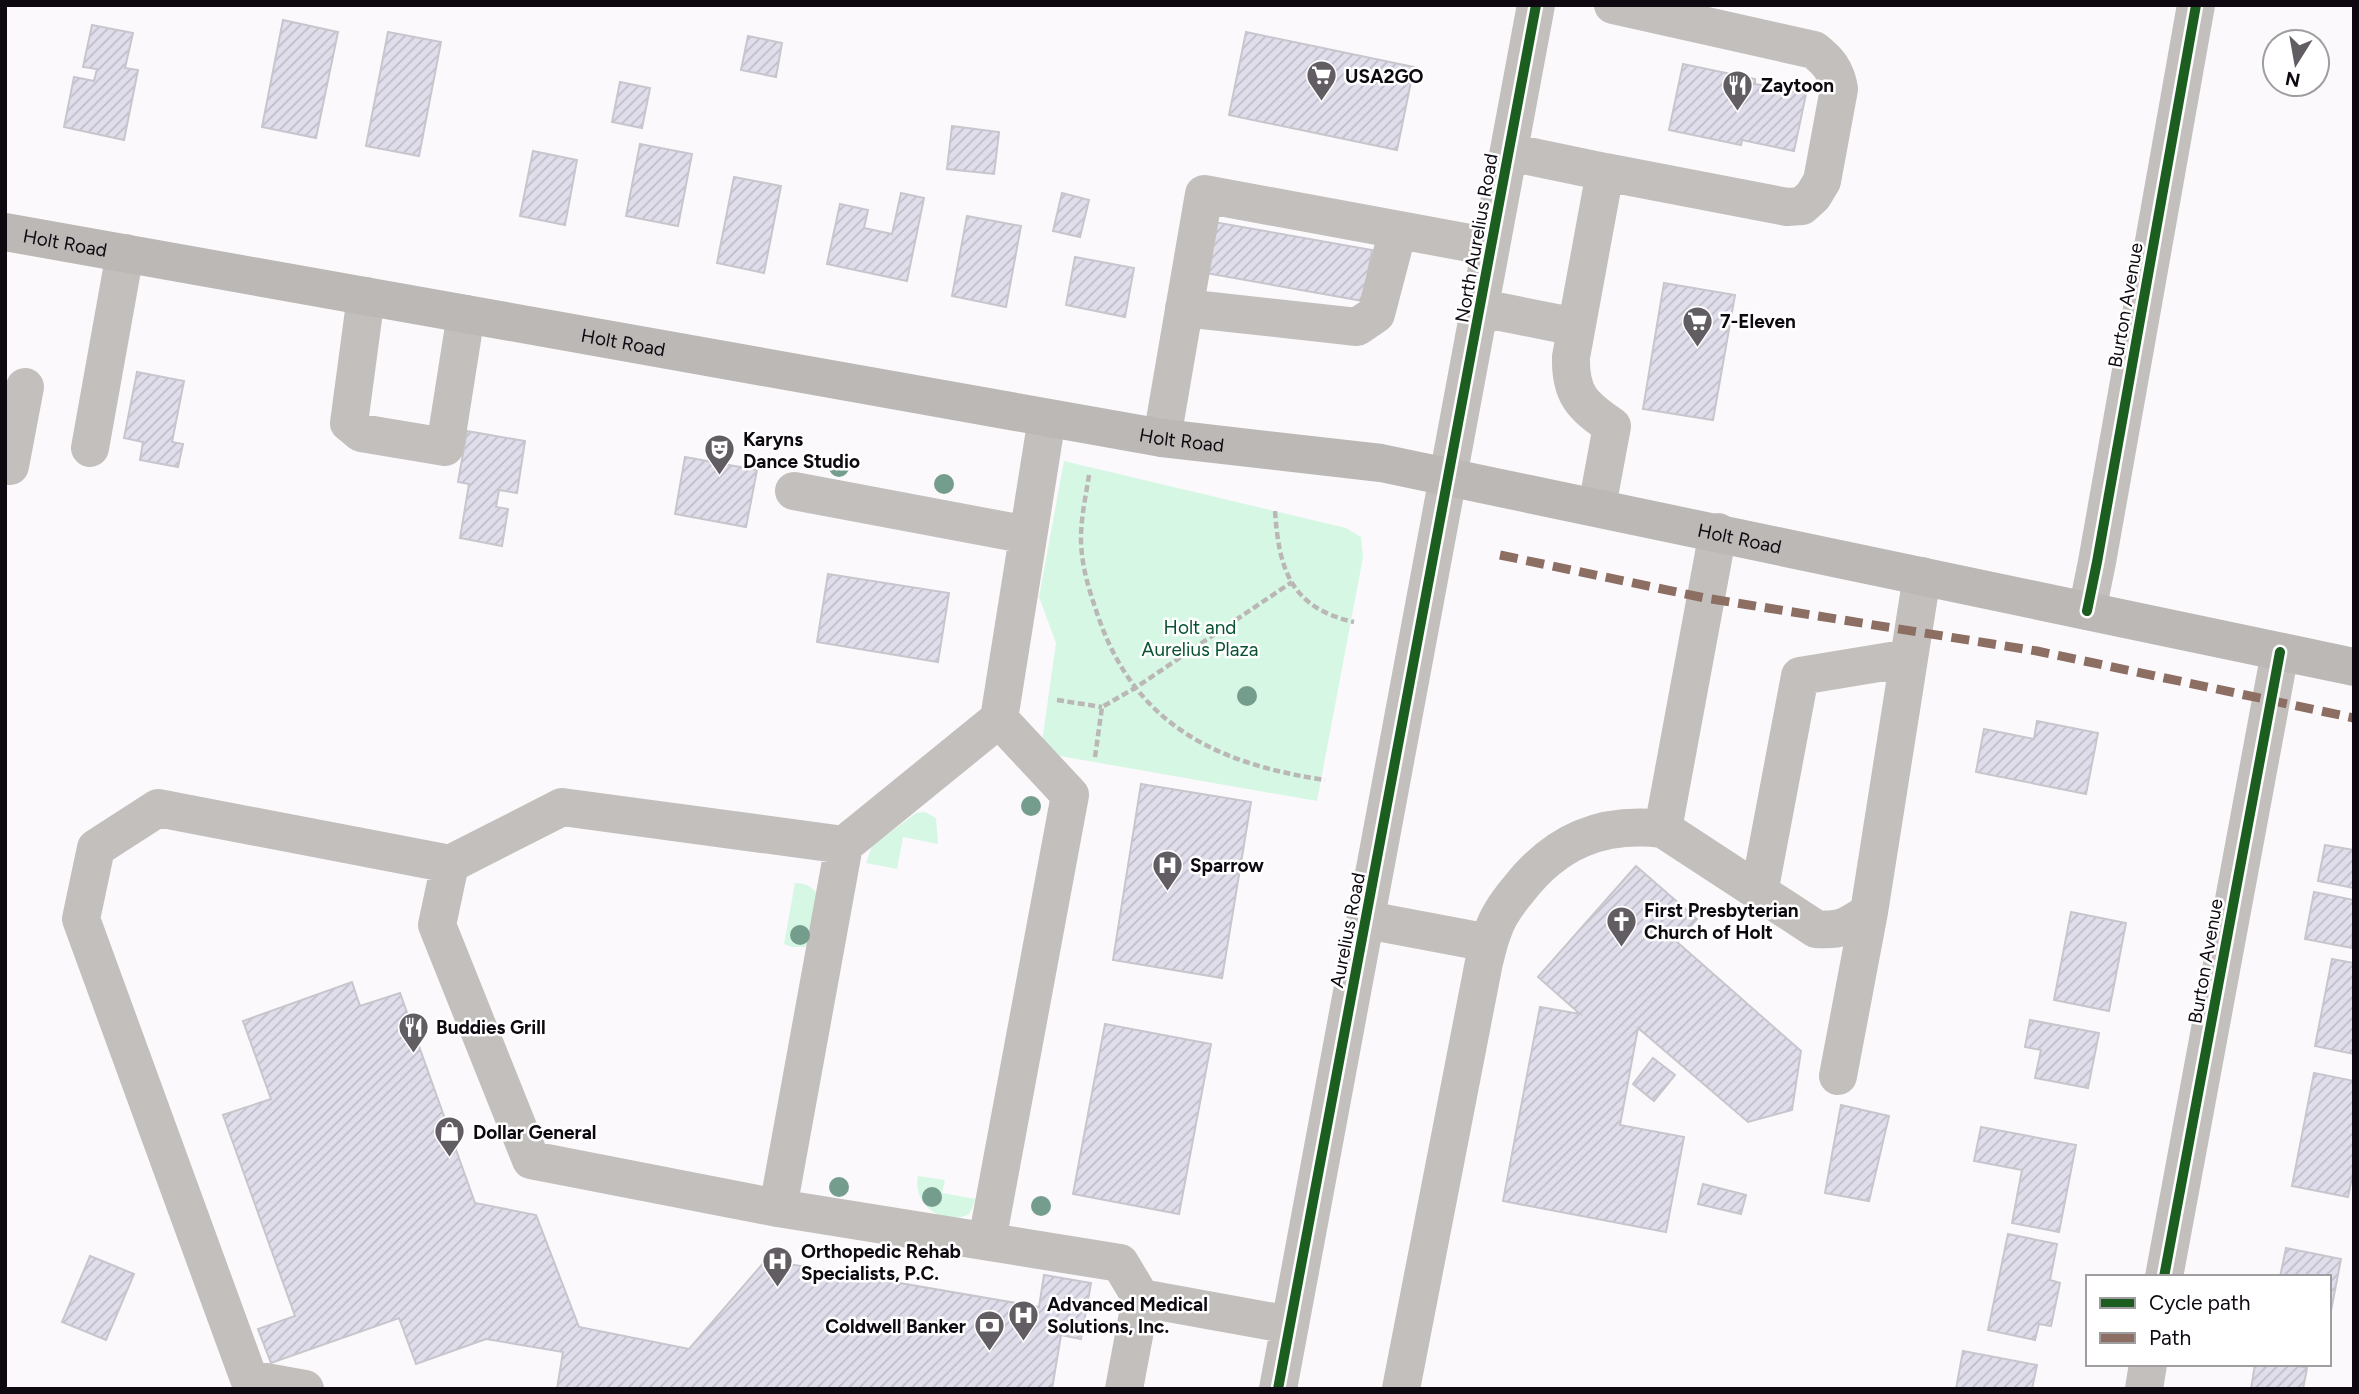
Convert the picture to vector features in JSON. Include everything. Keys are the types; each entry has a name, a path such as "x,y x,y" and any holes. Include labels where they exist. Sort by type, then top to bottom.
{"main road":[{"name":"Holt Road","path":"5,232 1162,438 1381,463 2354,667"}],"street":[{"name":"North Aurelius Road","path":"1449,477 1536,5"},
{"path":"1509,152 1787,207 1802,206 1812,196 1822,181 1839,89 1837,75 1828,61 1814,50 1613,5"},
{"name":"Burton Avenue","path":"2087,611 2196,5"},
{"path":"1597,507 1612,426 1583,404 1574,390 1570,375 1570,357 1605,172"},
{"path":"1162,438 1204,194 1491,247"},
{"path":"1184,308 1357,327 1377,314 1398,230"},
{"path":"90,448 125,253"},
{"path":"366,296 349,423 361,433 445,447 467,314"},
{"path":"1481,308 1576,327"},
{"path":"7,473 25,387"},
{"path":"778,1208 844,845 999,719 1047,418"},
{"name":"Aurelius Road","path":"1278,1389 1449,477"},
{"path":"794,491 1028,536"},
{"path":"1663,829 1718,533"},
{"path":"1838,1076 1869,912 1922,576"},
{"name":"Burton Avenue","path":"2164,1275 2280,652"},
{"path":"1759,893 1800,676 1909,658"},
{"path":"987,1241 1070,795 999,719"},
{"path":"304,1389 249,1379 81,919 96,848 158,808 450,864 562,807 844,845"},
{"path":"1401,1389 1489,943 1505,906 1544,861 1571,842 1596,832 1640,826 1663,829 1816,929 1846,928 1869,912"},
{"path":"450,864 437,925 531,1160 778,1208 1121,1263 1141,1297 1124,1389"},
{"path":"1367,919 1489,943"},
{"path":"1141,1297 1290,1325"},
{"path":"2144,1389 2148,1366"}],"path":[{"path":"1089,475 1081,537 1086,581 1103,632 1135,688 1152,708 1197,741 1255,767 1325,780"},
{"path":"1275,511 1285,571 1298,593 1315,609 1332,618 1354,622"},
{"path":"1057,700 1102,707 1135,688 1292,582"},
{"path":"1095,757 1102,707"}],"green space":[{"name":"Holt and Aurelius Plaza","path":"1064,461 1346,528 1361,537 1363,557 1317,801 1054,755 1042,742 1056,643 1039,597"},
{"path":"925,812 936,818 938,844 903,837 897,869 866,863 872,846 916,813"},
{"path":"795,883 809,886 819,896 811,938 805,947 784,944"},
{"path":"918,1176 945,1180 942,1193 976,1199 969,1214 949,1218 931,1211 920,1196"}],"building":[{"path":"283,20 338,32 316,138 262,127"},
{"path":"92,25 133,33 125,68 138,70 124,140 64,127 74,77 94,81 97,69 83,67"},
{"path":"388,32 441,42 419,156 366,146"},
{"path":"1246,32 1414,67 1397,150 1229,115"},
{"path":"748,36 782,43 776,77 741,70"},
{"name":"Zaytoon","path":"1683,64 1755,79 1755,84 1806,94 1794,151 1742,140 1741,145 1669,130"},
{"path":"620,82 650,88 642,128 612,122"},
{"path":"952,126 999,132 994,174 947,169"},
{"path":"640,144 692,154 678,226 626,216"},
{"path":"533,151 577,160 565,225 520,216"},
{"path":"734,177 781,186 764,273 717,263"},
{"path":"901,193 924,198 907,281 827,264 840,204 868,210 864,228 892,234"},
{"path":"1062,193 1089,200 1080,237 1053,231"},
{"path":"967,216 1021,226 1006,307 952,296"},
{"path":"1208,221 1372,250 1363,301 1200,272"},
{"path":"1075,257 1134,268 1125,317 1066,305"},
{"path":"1664,283 1735,295 1713,420 1643,409"},
{"path":"137,372 184,381 172,442 183,444 178,467 140,460 143,442 124,438"},
{"path":"467,431 525,441 517,493 499,490 496,507 508,509 502,546 460,538 469,484 458,482"},
{"path":"685,457 757,470 746,527 675,514"},
{"path":"828,574 949,593 938,662 817,642"},
{"path":"2037,721 2098,733 2086,794 1976,772 1984,729 2034,739"},
{"path":"1141,784 1251,802 1222,978 1113,960"},
{"path":"2325,845 2354,850 2354,888 2318,881"},
{"path":"1636,866 1697,919 1677,942 1801,1051 1792,1110 1748,1122 1638,1028 1620,1125 1684,1137 1666,1232 1503,1201 1540,1007 1580,1014 1538,977"},
{"path":"2314,892 2354,900 2352,948 2305,939"},
{"path":"2071,912 2126,923 2109,1011 2054,1000"},
{"path":"2332,959 2354,963 2354,1054 2315,1046"},
{"path":"352,982 360,1006 400,993 475,1203 536,1215 579,1327 689,1349 766,1260 1039,1307 1044,1275 1091,1283 1081,1339 1061,1335 1052,1389 557,1389 563,1352 486,1339 416,1364 399,1318 271,1363 258,1329 295,1316 223,1115 271,1099 243,1021"},
{"path":"2030,1020 2099,1033 2088,1088 2035,1078 2041,1050 2025,1047"},
{"path":"1105,1024 1211,1044 1179,1214 1073,1194"},
{"path":"1653,1058 1675,1075 1654,1101 1633,1084"},
{"path":"2314,1073 2354,1081 2354,1168 2348,1197 2292,1186"},
{"path":"1841,1105 1889,1116 1869,1201 1825,1193"},
{"path":"1981,1127 2076,1145 2059,1232 2012,1223 2022,1170 1974,1161"},
{"path":"1703,1184 1746,1195 1741,1214 1698,1204"},
{"path":"2008,1234 2057,1244 2050,1280 2060,1283 2051,1326 2039,1324 2035,1340 1988,1330"},
{"path":"2286,1248 2341,1259 2331,1311 2331,1275 2280,1275"},
{"path":"90,1256 134,1274 106,1340 62,1322"},
{"path":"1963,1351 2037,1365 2032,1389 1956,1389"},
{"path":"2255,1366 2307,1368 2303,1389 2251,1389"}],"marked path":[{"path":"1500,555 1705,598 2037,651 2354,718"}],"cycle path":[{"path":"1278,1389 1536,5"},
{"path":"2087,611 2196,5"},
{"path":"2164,1275 2280,652"}],"place":[{"name":"USA2GO","path":"1322,103"},
{"name":"Zaytoon","path":"1738,112"},
{"name":"7-Eleven","path":"1697,348"},
{"name":"Karyns Dance Studio","path":"720,477"},
{"name":"Sparrow","path":"1167,892"},
{"name":"First Presbyterian Church of Holt","path":"1621,948"},
{"name":"Buddies Grill","path":"413,1054"},
{"name":"Dollar General","path":"450,1159"},
{"name":"Orthopedic Rehab Specialists, P.C.","path":"778,1289"},
{"name":"Advanced Medical Solutions, Inc.","path":"1024,1342"},
{"name":"Coldwell Banker","path":"989,1353"}]}
